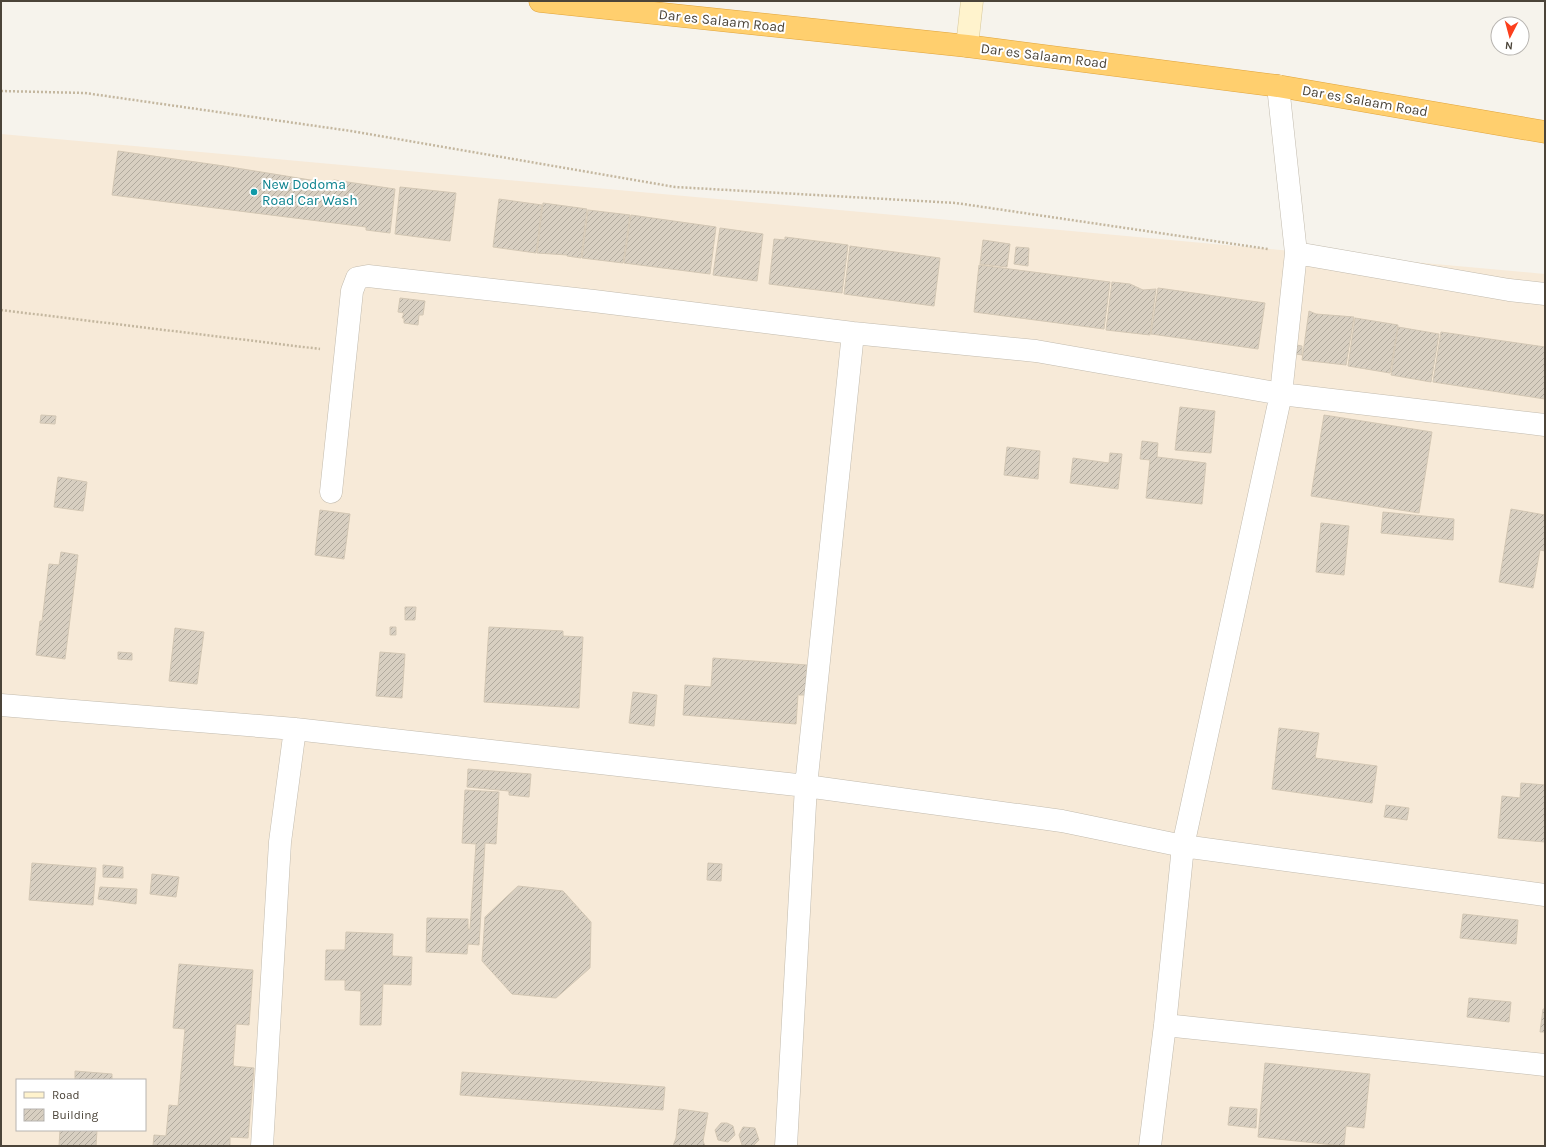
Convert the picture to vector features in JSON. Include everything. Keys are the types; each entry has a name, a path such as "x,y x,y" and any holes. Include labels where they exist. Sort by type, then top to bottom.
{"highway":[{"name":"Dar es Salaam Road","path":"540,1 967,46 1278,86 1545,132"}],"street":[{"path":"967,46 972,1"},
{"path":"1150,1146 1165,1025 1182,846 1281,394 1296,253 1278,86"},
{"path":"1296,253 1510,290 1545,294"},
{"path":"331,492 352,291 358,278 368,276 602,302 853,333 1036,351 1281,394 1545,425"},
{"path":"786,1146 806,786 853,333"},
{"path":"1,705 295,728 806,786 1062,821 1182,846 1545,894"},
{"path":"262,1146 280,842 295,728"},
{"path":"1165,1025 1545,1065"}],"path":[{"path":"1,90 85,93 108,96 351,131 675,187 956,203 1296,253"},
{"path":"1,310 345,352"}],"shaded area":[{"path":"1,134 1545,274 1545,1146 1,1146"}],"building":[{"name":"New Dodoma Road Car Wash","path":"118,151 329,183 334,180 395,189 390,233 366,230 366,227 112,195"},
{"path":"400,187 456,193 450,241 395,234"},
{"path":"499,199 542,205 536,253 493,247"},
{"path":"543,203 587,209 581,258 567,255 537,253"},
{"path":"588,210 630,215 623,263 582,258"},
{"path":"631,215 716,227 710,274 624,263"},
{"path":"720,228 763,234 757,281 713,275"},
{"path":"785,237 848,245 842,293 769,284 774,239 785,240"},
{"path":"983,240 1010,244 1007,267 980,264"},
{"path":"850,246 940,258 934,306 844,294"},
{"path":"1016,247 1029,248 1028,266 1014,264"},
{"path":"979,265 1110,282 1104,329 974,312"},
{"path":"1112,282 1130,284 1143,290 1156,289 1150,335 1106,330"},
{"path":"1158,288 1265,303 1258,349 1151,334"},
{"path":"400,298 425,301 423,315 419,315 418,325 404,323 404,318 402,318 404,313 398,312"},
{"path":"1309,311 1316,314 1354,317 1346,365 1302,360"},
{"path":"1355,318 1398,325 1390,373 1348,366"},
{"path":"1398,327 1439,334 1431,382 1391,375"},
{"path":"1441,332 1545,347 1545,399 1433,382"},
{"path":"1291,344 1302,346 1302,355 1290,353"},
{"path":"1180,407 1215,411 1211,453 1175,450"},
{"path":"41,415 56,416 55,424 40,423"},
{"path":"1324,415 1432,432 1419,513 1311,496"},
{"path":"1142,441 1158,443 1157,457 1206,463 1202,504 1146,498 1150,460 1140,459"},
{"path":"1007,447 1040,451 1038,479 1004,475"},
{"path":"1110,453 1122,454 1118,489 1070,483 1073,458 1109,463"},
{"path":"58,477 87,482 83,511 54,507"},
{"path":"1511,509 1545,515 1545,551 1540,550 1533,588 1499,582"},
{"path":"320,510 350,514 344,559 315,555"},
{"path":"1383,512 1454,519 1453,540 1381,533"},
{"path":"1321,523 1349,526 1344,575 1316,572"},
{"path":"61,552 78,555 65,659 36,655 49,564 59,565"},
{"path":"405,607 416,607 415,620 405,620"},
{"path":"390,627 396,627 396,635 390,635"},
{"path":"489,627 563,631 563,636 583,637 579,708 484,702"},
{"path":"175,628 204,632 197,684 169,681"},
{"path":"118,652 132,653 132,660 118,659"},
{"path":"380,652 405,654 402,698 376,696"},
{"path":"713,658 807,665 805,695 798,695 796,724 683,715 685,685 711,687"},
{"path":"633,692 657,695 654,726 629,723"},
{"path":"1279,728 1319,733 1315,758 1377,766 1372,803 1272,789"},
{"path":"468,769 531,774 529,797 509,795 509,791 467,787"},
{"path":"1521,783 1545,785 1545,842 1498,838 1502,796 1520,798"},
{"path":"465,790 499,792 496,844 485,843 479,945 468,944 467,954 426,952 427,918 468,919 468,929 470,929 476,844 462,843"},
{"path":"1386,805 1409,808 1407,820 1384,817"},
{"path":"32,863 96,868 93,905 29,900"},
{"path":"708,863 722,864 721,881 707,880"},
{"path":"103,865 123,867 123,878 103,877"},
{"path":"152,874 179,877 176,897 150,894"},
{"path":"518,886 563,891 591,922 590,968 556,998 512,994 482,961 485,917"},
{"path":"100,887 137,889 136,904 98,899"},
{"path":"1463,914 1518,920 1516,944 1460,938"},
{"path":"346,932 393,934 392,956 412,957 411,985 383,984 381,1025 360,1025 361,991 345,990 345,980 325,980 326,950 345,950"},
{"path":"179,964 253,970 249,1025 236,1024 233,1066 254,1068 248,1138 230,1137 230,1146 153,1146 154,1135 166,1136 169,1105 178,1106 185,1029 173,1028"},
{"path":"1469,998 1511,1002 1509,1022 1467,1017"},
{"path":"1543,1009 1545,1009 1545,1032 1540,1032"},
{"path":"1265,1063 1370,1074 1364,1128 1346,1126 1344,1146 1258,1137"},
{"path":"75,1071 112,1074 112,1079 75,1079"},
{"path":"462,1072 665,1087 663,1110 460,1095"},
{"path":"1230,1107 1257,1109 1256,1128 1228,1125"},
{"path":"679,1109 708,1113 703,1141 705,1146 673,1146 676,1138"},
{"path":"721,1123 727,1123 733,1126 735,1135 728,1142 718,1140 715,1130"},
{"path":"743,1127 755,1128 759,1140 753,1146 742,1145 739,1135"},
{"path":"60,1131 97,1131 96,1146 59,1146"}],"place":[{"name":"New Dodoma Road Car Wash","path":"254,192"}]}
